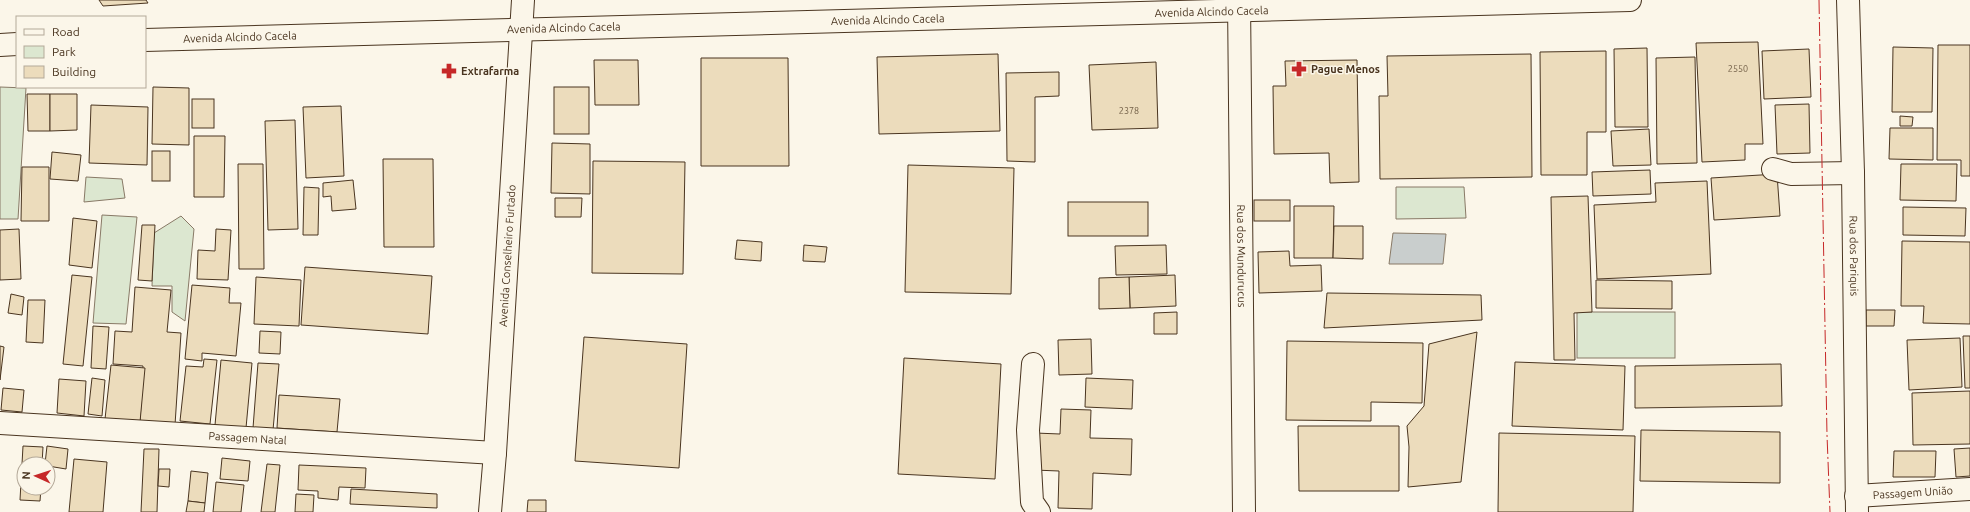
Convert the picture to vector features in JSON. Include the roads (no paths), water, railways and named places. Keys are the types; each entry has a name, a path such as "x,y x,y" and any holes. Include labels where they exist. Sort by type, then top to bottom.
{"main road":[{"name":"Avenida Conselheiro Furtado","path":"490,512 523,0"},
{"name":"Avenida Alcindo Cacela","path":"146,40 1240,6 1630,0"},
{"name":"Rua dos Pariquis","path":"1848,0 1854,173 1856,504"},
{"name":"Rua dos Mundurucus","path":"1240,6 1244,512"},
{"path":"0,45 16,44"},
{"path":"1773,169 1791,174 1854,173"},
{"path":"1033,364 1028,430 1032,502 1039,512"},
{"name":"Passagem Natal","path":"0,423 495,453"},
{"name":"Passagem União","path":"1856,504 1970,489"}],"place":[{"name":"Pague Menos","path":"1299,69"},
{"name":"Extrafarma","path":"449,71"}]}
